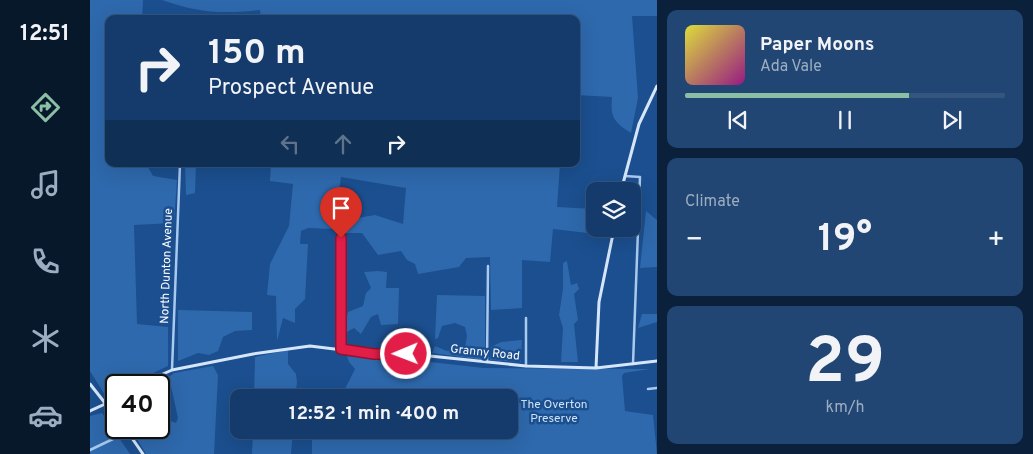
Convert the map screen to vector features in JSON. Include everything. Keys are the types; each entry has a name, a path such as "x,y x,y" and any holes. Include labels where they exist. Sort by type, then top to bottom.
{"street":[{"path":"623,182 639,124 657,86"},
{"name":"North Dunton Avenue","path":"172,370 180,167"},
{"path":"624,176 640,177 633,364"},
{"path":"341,349 342,219"},
{"path":"596,368 599,302 612,237"},
{"path":"487,363 488,266"},
{"path":"526,318 526,366"},
{"name":"Granny Road","path":"163,374 172,370 310,346 374,354 420,355 526,366 596,368 657,361"},
{"path":"90,384 105,403"},
{"path":"648,389 657,388"},
{"path":"90,411 105,406"},
{"path":"90,450 113,439"},
{"path":"132,439 143,454"}],"green space":[{"path":"90,0 143,0 142,15 105,15 105,167 148,167 153,176 177,180 174,223 134,225 137,324 168,327 168,366 151,374 105,374 105,395 90,371"},
{"path":"162,0 657,0 657,16 632,16 638,98 631,133 614,118 612,97 580,95 580,15 261,15 260,10 233,12 187,8"},
{"path":"185,167 196,167 195,193 186,195"},
{"path":"271,167 560,167 557,207 586,209 586,233 553,229 550,262 522,260 522,308 491,310 490,257 466,258 459,267 418,274 415,264 407,260 401,251 378,255 362,233 344,233 346,220 375,215 403,224 406,188 341,177 334,229 308,228 301,231 300,244 308,244 305,299 295,309 295,323 283,318 277,341 276,296 267,295 270,264 289,226 293,184 270,181"},
{"path":"646,211 657,220 657,267 640,268"},
{"path":"567,261 571,285 577,283 579,289 574,294 578,320 574,324 578,362 561,362 563,328 559,315 563,289 563,263"},
{"path":"364,272 387,272 386,288 399,288 398,324 381,325 378,314 371,317 361,334 354,328 343,334 348,312 363,306 366,293 371,288"},
{"path":"437,295 485,296 485,360 432,353 435,346 447,351 465,347 467,336 465,327 455,323 442,326 438,338 435,339"},
{"path":"178,310 252,312 252,330 235,331 223,337 218,351 209,355 198,353 178,361"},
{"path":"642,314 657,314 657,322 638,328"},
{"path":"522,340 521,362 490,360 491,347 501,342"},
{"path":"288,350 288,364 296,374 296,389 254,389 255,357"},
{"name":"The Overton Preserve","path":"359,354 484,368 650,369 624,373 622,376 625,411 653,415 657,454 312,454 312,439 518,439 518,389 345,389 355,369 347,356 358,357"},
{"path":"213,366 218,375 214,454 146,454 137,439 170,439 170,421 176,423 178,418 170,382 170,376 174,373"},
{"path":"102,413 105,417 105,439 120,439 130,454 90,454 90,416"},
{"path":"253,439 292,439 291,454 252,454"}],"route":[{"path":"341,238 341,349 387,355 406,354"}]}
